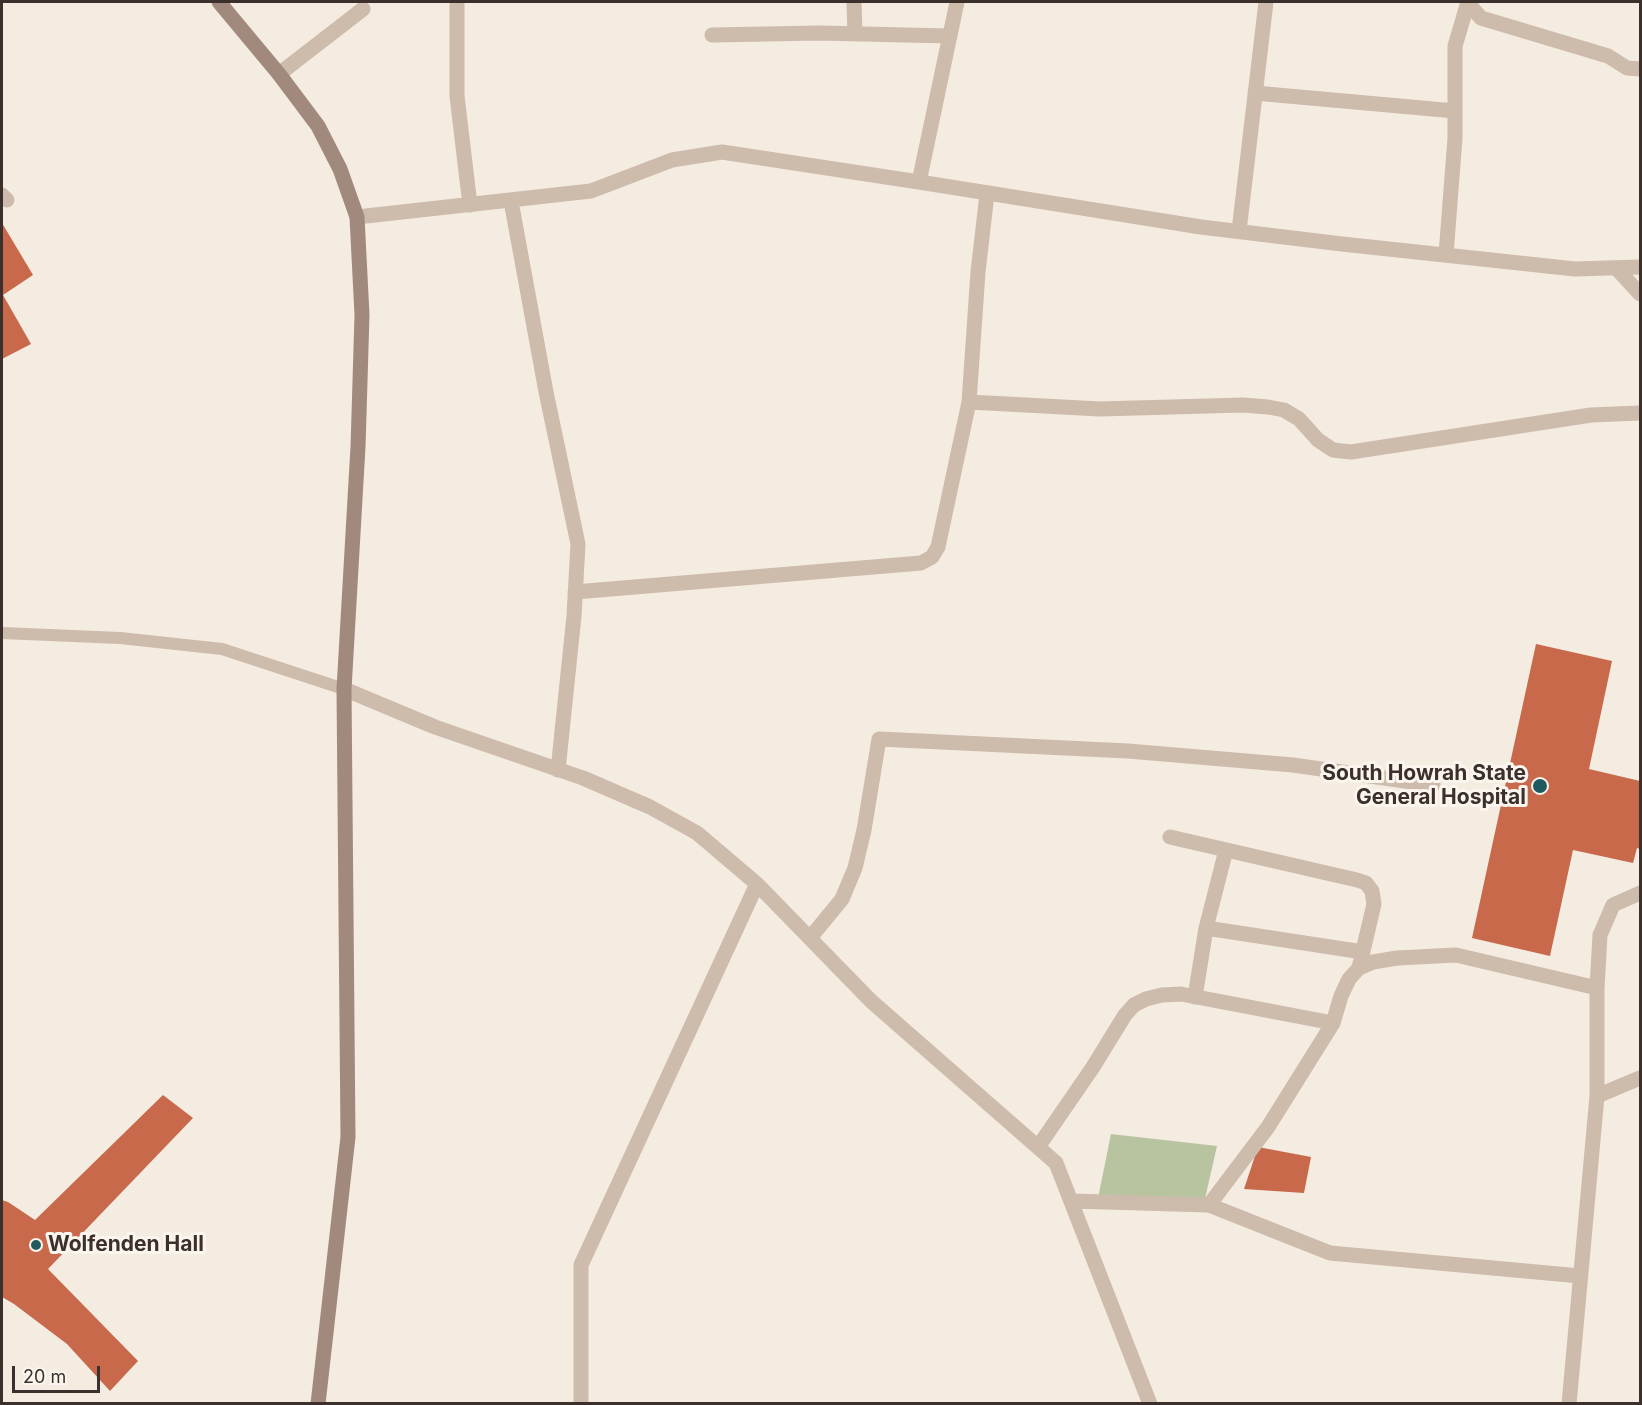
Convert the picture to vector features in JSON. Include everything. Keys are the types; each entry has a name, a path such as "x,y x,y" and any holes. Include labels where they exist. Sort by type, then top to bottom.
{"street":[{"path":"219,2 279,74 318,126 340,169 357,217 362,315 358,447 344,689 348,1137 318,1404"},
{"path":"457,2 457,96 470,205"},
{"path":"854,2 855,34"},
{"path":"919,183 957,2"},
{"path":"1239,231 1266,2"},
{"path":"1467,2 1481,18 1608,56 1627,68 1641,69"},
{"path":"1446,255 1455,138 1455,46 1467,2"},
{"path":"279,74 363,9"},
{"path":"712,35 820,33 949,36"},
{"path":"1255,93 1455,111"},
{"path":"357,217 591,191 672,160 722,152 1239,231 1575,268 1641,267"},
{"path":"575,592 921,563 932,557 938,547 969,402 978,272 987,194"},
{"path":"511,201 546,392 578,544 558,770"},
{"path":"1616,268 1641,294"},
{"path":"969,402 1100,409 1243,405 1268,407 1284,410 1299,419 1318,440 1333,450 1352,452 1591,415 1641,413"},
{"path":"344,689 435,727 583,778 651,807 697,833 757,884 871,1001 1056,1163 1150,1404"},
{"path":"810,938 842,899 855,868 864,830 879,739 1128,751 1293,765 1434,785"},
{"path":"1170,837 1358,879 1366,883 1372,891 1374,904 1359,968 1341,996 1333,1023 1268,1127 1209,1205"},
{"path":"1195,997 1206,928 1226,850"},
{"path":"581,1404 581,1265 757,884"},
{"path":"1569,1404 1597,1096 1597,988 1600,935 1613,905 1641,893"},
{"path":"1206,928 1363,952"},
{"path":"1359,968 1373,962 1397,958 1456,955 1597,988"},
{"path":"1038,1147 1125,1016 1134,1005 1146,999 1181,994 1333,1023"},
{"path":"1597,1096 1641,1078"},
{"path":"1071,1201 1209,1205 1330,1253 1580,1276"}],"lane":[{"path":"2,633 120,638 222,649 344,689"}],"green space":[{"path":"1111,1134 1217,1146 1204,1203 1096,1208"}],"building":[{"path":"2,223 33,275 3,295 31,344 2,359"},
{"path":"1536,644 1612,661 1589,769 1640,781 1640,849 1637,848 1633,863 1573,850 1550,956 1472,938"},
{"name":"Wolfenden Hall","path":"163,1095 193,1118 48,1269 138,1361 110,1391 67,1344 2,1297 2,1200 35,1220"},
{"path":"1258,1147 1311,1157 1304,1193 1244,1189"}],"place":[{"name":"South Howrah State General Hospital","path":"1540,786"},
{"name":"Wolfenden Hall","path":"36,1245"}]}
